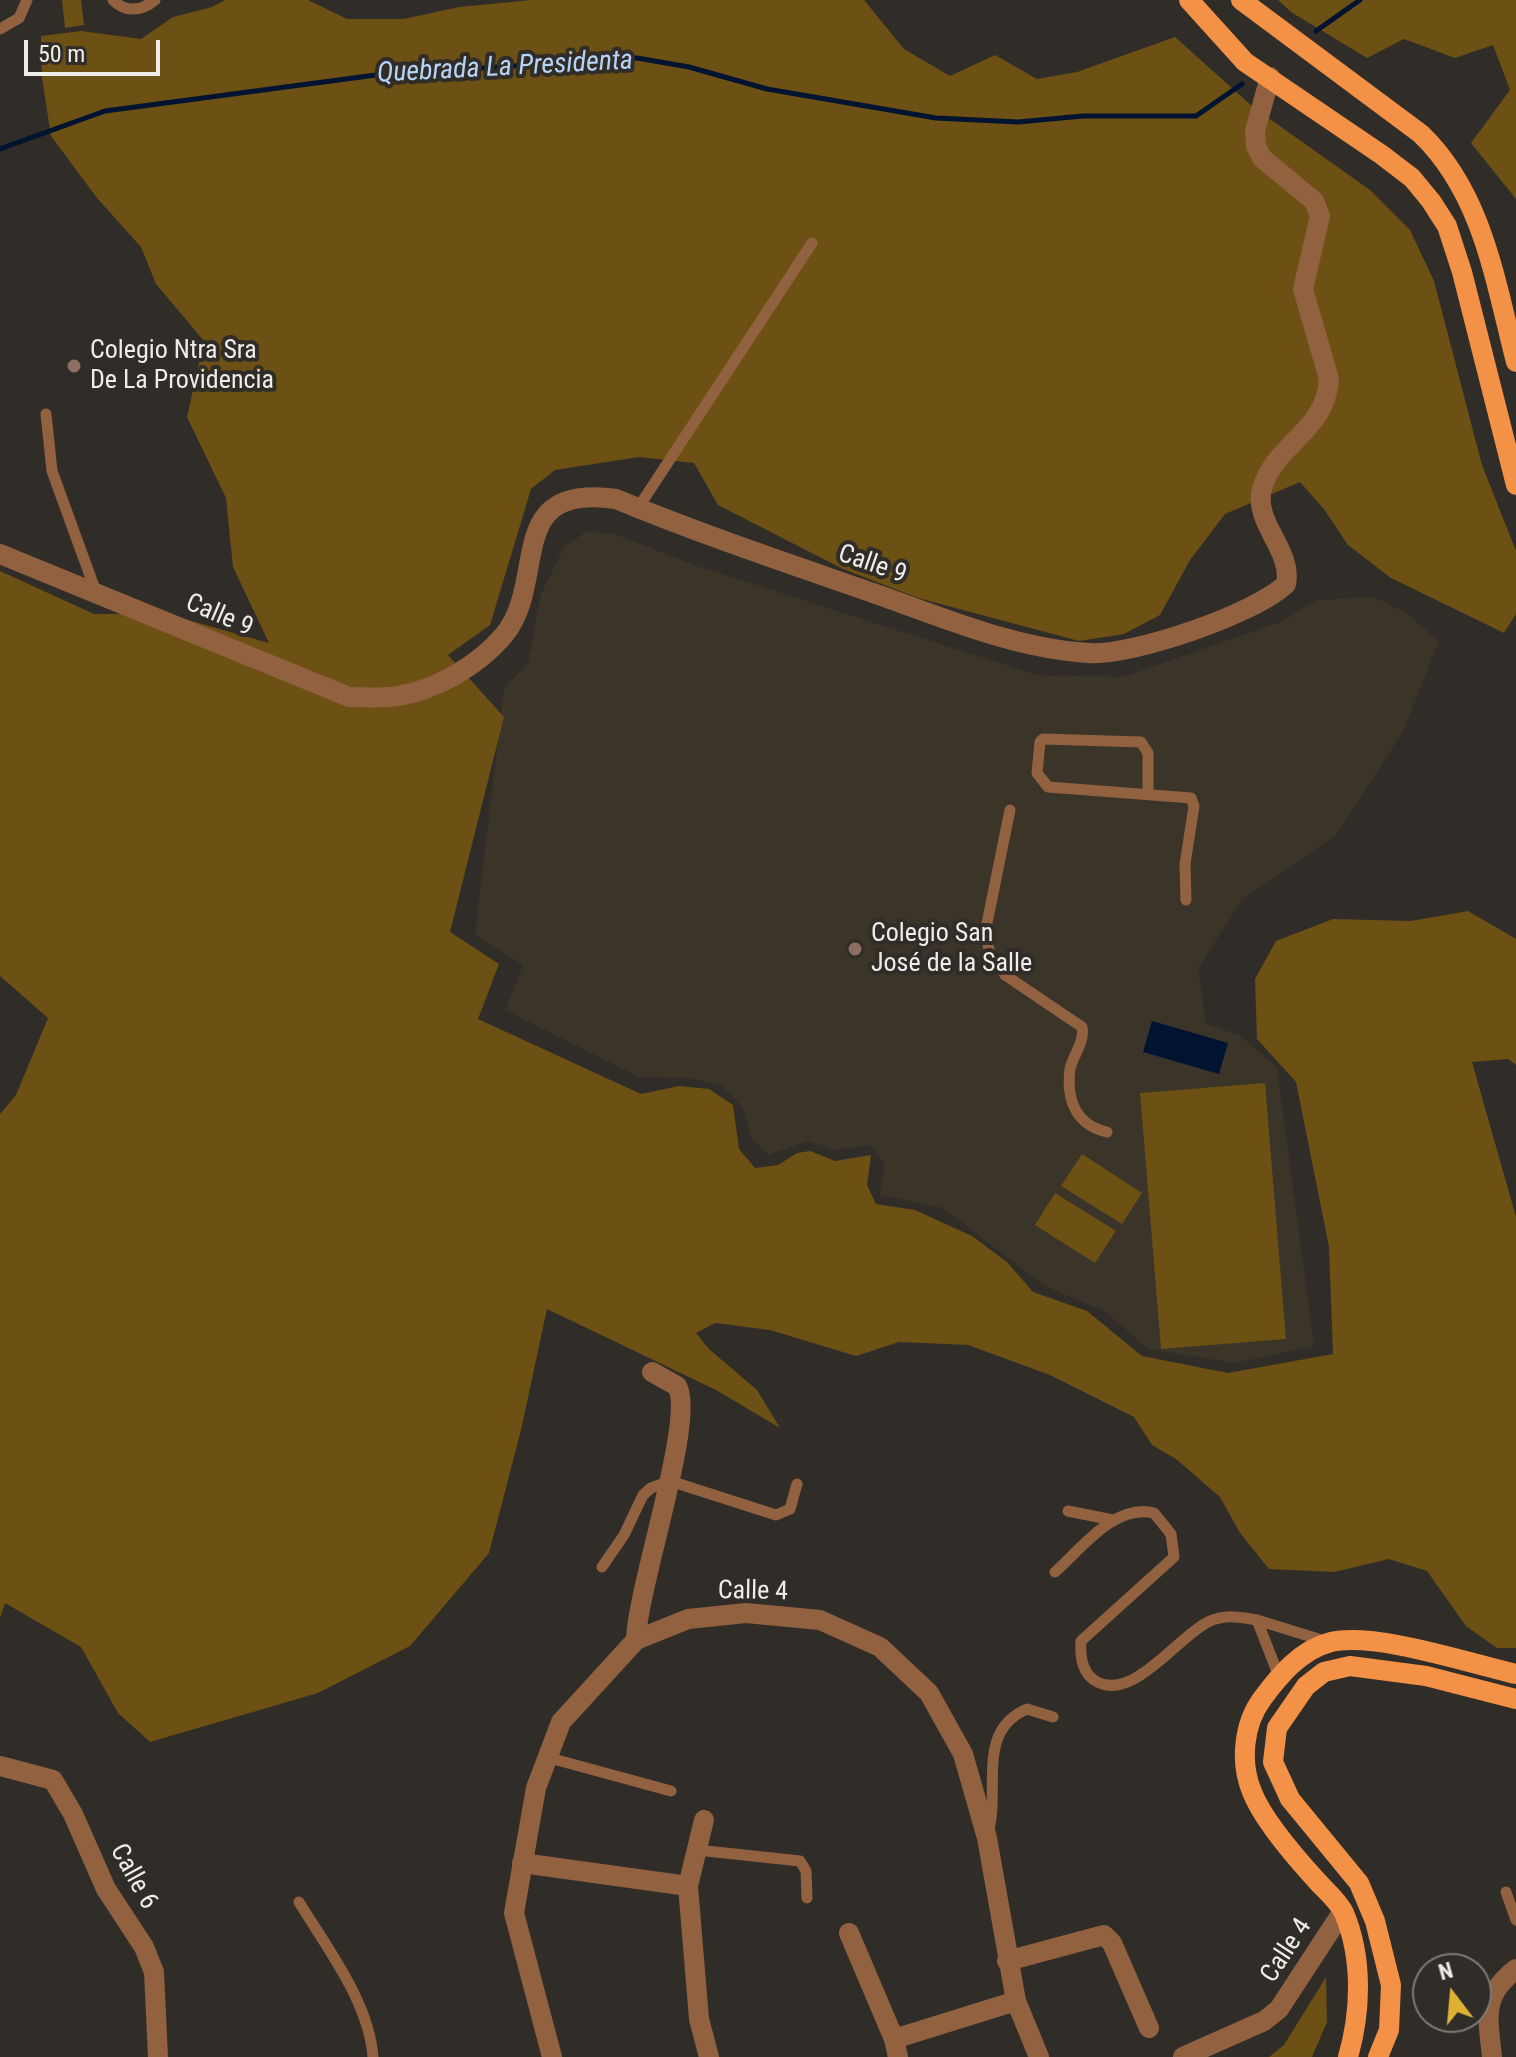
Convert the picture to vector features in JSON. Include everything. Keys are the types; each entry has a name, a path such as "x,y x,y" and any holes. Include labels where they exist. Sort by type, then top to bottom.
{"main road":[{"path":"1189,0 1245,62 1412,178 1447,226 1516,485"},
{"path":"1241,0 1421,134 1442,154 1461,182 1478,220 1516,362"},
{"path":"1348,2057 1356,2029 1359,1993 1355,1954 1343,1911 1298,1860 1252,1795 1245,1768 1245,1745 1256,1706 1278,1674 1329,1642 1370,1640 1516,1674"},
{"path":"1378,2057 1389,2030 1391,1985 1375,1921 1359,1883 1290,1799 1273,1762 1277,1728 1306,1686 1324,1672 1350,1666 1426,1676 1516,1699"}],"street":[{"name":"Calle 9","path":"0,554 349,697 398,696 435,684 474,664 505,634 516,613 538,524 549,510 564,502 590,497 616,499 969,626 1025,642 1087,653 1118,654 1165,639 1278,592 1286,584 1287,569 1267,525 1261,492 1277,460 1303,436 1325,403 1329,379 1303,289 1320,216 1314,201 1262,158 1256,146 1255,131 1270,77"},
{"path":"636,1640 641,1588 670,1481 681,1393 677,1386 652,1372"},
{"name":"Calle 4","path":"552,2057 514,1913 536,1788 561,1722 636,1640 688,1619 746,1613 820,1620 880,1647 929,1693 963,1754 987,1838 1016,2001 1040,2055"},
{"name":"Calle 6","path":"0,1766 53,1780 73,1814 106,1889 144,1947 154,1972 158,2057"},
{"path":"704,1820 688,1886 699,2019 709,2057"},
{"path":"522,1863 688,1886"},
{"name":"Calle 4","path":"1183,2057 1264,2021 1279,2009 1343,1911"},
{"path":"849,1933 896,2048 1016,2001"},
{"path":"1007,1961 1104,1935 1112,1943 1149,2028"},
{"path":"1492,2057 1488,2002 1501,1981 1516,1969"}],"lane":[{"path":"0,29 19,18 27,0"},
{"path":"113,0 132,10 144,8 155,0"},
{"path":"638,508 812,243"},
{"path":"46,414 52,471 96,593"},
{"path":"1148,792 1148,753 1141,742 1043,739 1040,742 1037,773 1048,787 1148,792 1191,798 1194,806 1185,864 1186,900"},
{"path":"1010,810 985,933 990,953 1005,975 1082,1027 1083,1036 1070,1068 1071,1102 1080,1120 1091,1129 1107,1132"},
{"path":"602,1567 624,1535 643,1495 651,1488 670,1481 776,1515 790,1509 797,1484"},
{"path":"1068,1511 1113,1520"},
{"path":"1055,1572 1113,1520 1132,1511 1154,1513 1171,1534 1174,1557 1081,1641 1083,1666 1093,1680 1107,1685 1130,1683 1205,1624 1220,1617 1257,1620 1329,1642"},
{"path":"1257,1620 1278,1674"},
{"path":"987,1838 993,1816 992,1754 1001,1729 1012,1715 1027,1709 1053,1717"},
{"path":"546,1757 671,1791"},
{"path":"697,1850 800,1861 806,1871 807,1898"},
{"path":"1506,1892 1516,1920"},
{"path":"299,1902 349,1986 372,2041 373,2057"}],"shaded area":[{"path":"62,0 81,0 84,25 65,28"},
{"path":"225,0 308,0 347,19 404,19 459,7 532,0 864,0 904,49 950,76 995,55 1037,79 1077,72 1175,37 1253,107 1370,190 1410,230 1434,281 1482,465 1516,551 1516,614 1504,633 1391,578 1348,545 1324,509 1300,482 1225,514 1190,560 1160,615 1124,634 1079,641 918,598 843,569 718,505 694,463 639,457 555,470 531,489 490,625 448,655 504,717 450,932 499,964 478,1019 641,1094 679,1086 709,1089 733,1105 739,1149 755,1168 778,1165 797,1153 810,1151 835,1161 871,1155 867,1185 876,1204 915,1210 972,1236 1007,1262 1033,1292 1087,1311 1142,1356 1228,1373 1333,1354 1329,1247 1296,1082 1257,1039 1255,979 1276,941 1333,919 1411,921 1468,911 1516,939 1516,1065 1508,1059 1472,1062 1516,1217 1516,1648 1497,1648 1466,1626 1427,1571 1389,1559 1334,1572 1269,1569 1240,1533 1220,1497 1176,1459 1152,1445 1134,1417 1050,1375 968,1345 899,1342 856,1356 770,1330 715,1323 696,1333 709,1349 757,1390 780,1428 716,1390 547,1309 521,1430 489,1553 410,1646 318,1693 150,1742 118,1713 81,1647 5,1603 0,1618 0,1114 16,1095 48,1018 0,976 0,571 94,614 167,614 269,643 233,567 226,498 187,417 204,341 156,284 141,247 97,198 51,136 42,78 41,36 81,31 141,39 173,17 212,7"},
{"path":"1278,0 1516,0 1516,199 1471,143 1510,90 1493,45 1455,58 1404,39 1367,58 1291,12"},
{"name":"Colegio San José de la Salle","path":"587,531 615,534 694,565 1037,675 1123,677 1283,621 1316,600 1375,597 1406,613 1439,641 1404,730 1336,835 1243,899 1198,968 1206,1024 1240,1035 1277,1068 1314,1346 1235,1363 1148,1349 1106,1312 1043,1285 943,1208 880,1195 885,1164 870,1145 835,1150 808,1141 768,1155 751,1138 743,1108 721,1085 690,1078 639,1077 505,1010 523,965 475,934 504,689 528,663 541,594 564,547"},
{"path":"1265,1083 1286,1339 1161,1349 1140,1093"},
{"path":"1082,1154 1142,1193 1122,1224 1061,1186"},
{"path":"1055,1193 1116,1231 1095,1263 1035,1225"},
{"path":"1326,1977 1327,2022 1312,2057 1269,2057 1284,2045"}],"water":[{"path":"1152,1021 1228,1043 1219,1074 1143,1052"}],"waterway":[{"name":"Quebrada La Presidenta","path":"1316,31 1360,0"},
{"name":"Quebrada La Presidenta","path":"0,149 105,111 376,75 637,58 689,67 767,89 936,118 1018,122 1083,116 1196,116 1242,84"}],"place":[{"name":"Colegio Ntra Sra De La Providencia","path":"74,366"},
{"name":"Colegio San José de la Salle","path":"855,949"}]}
